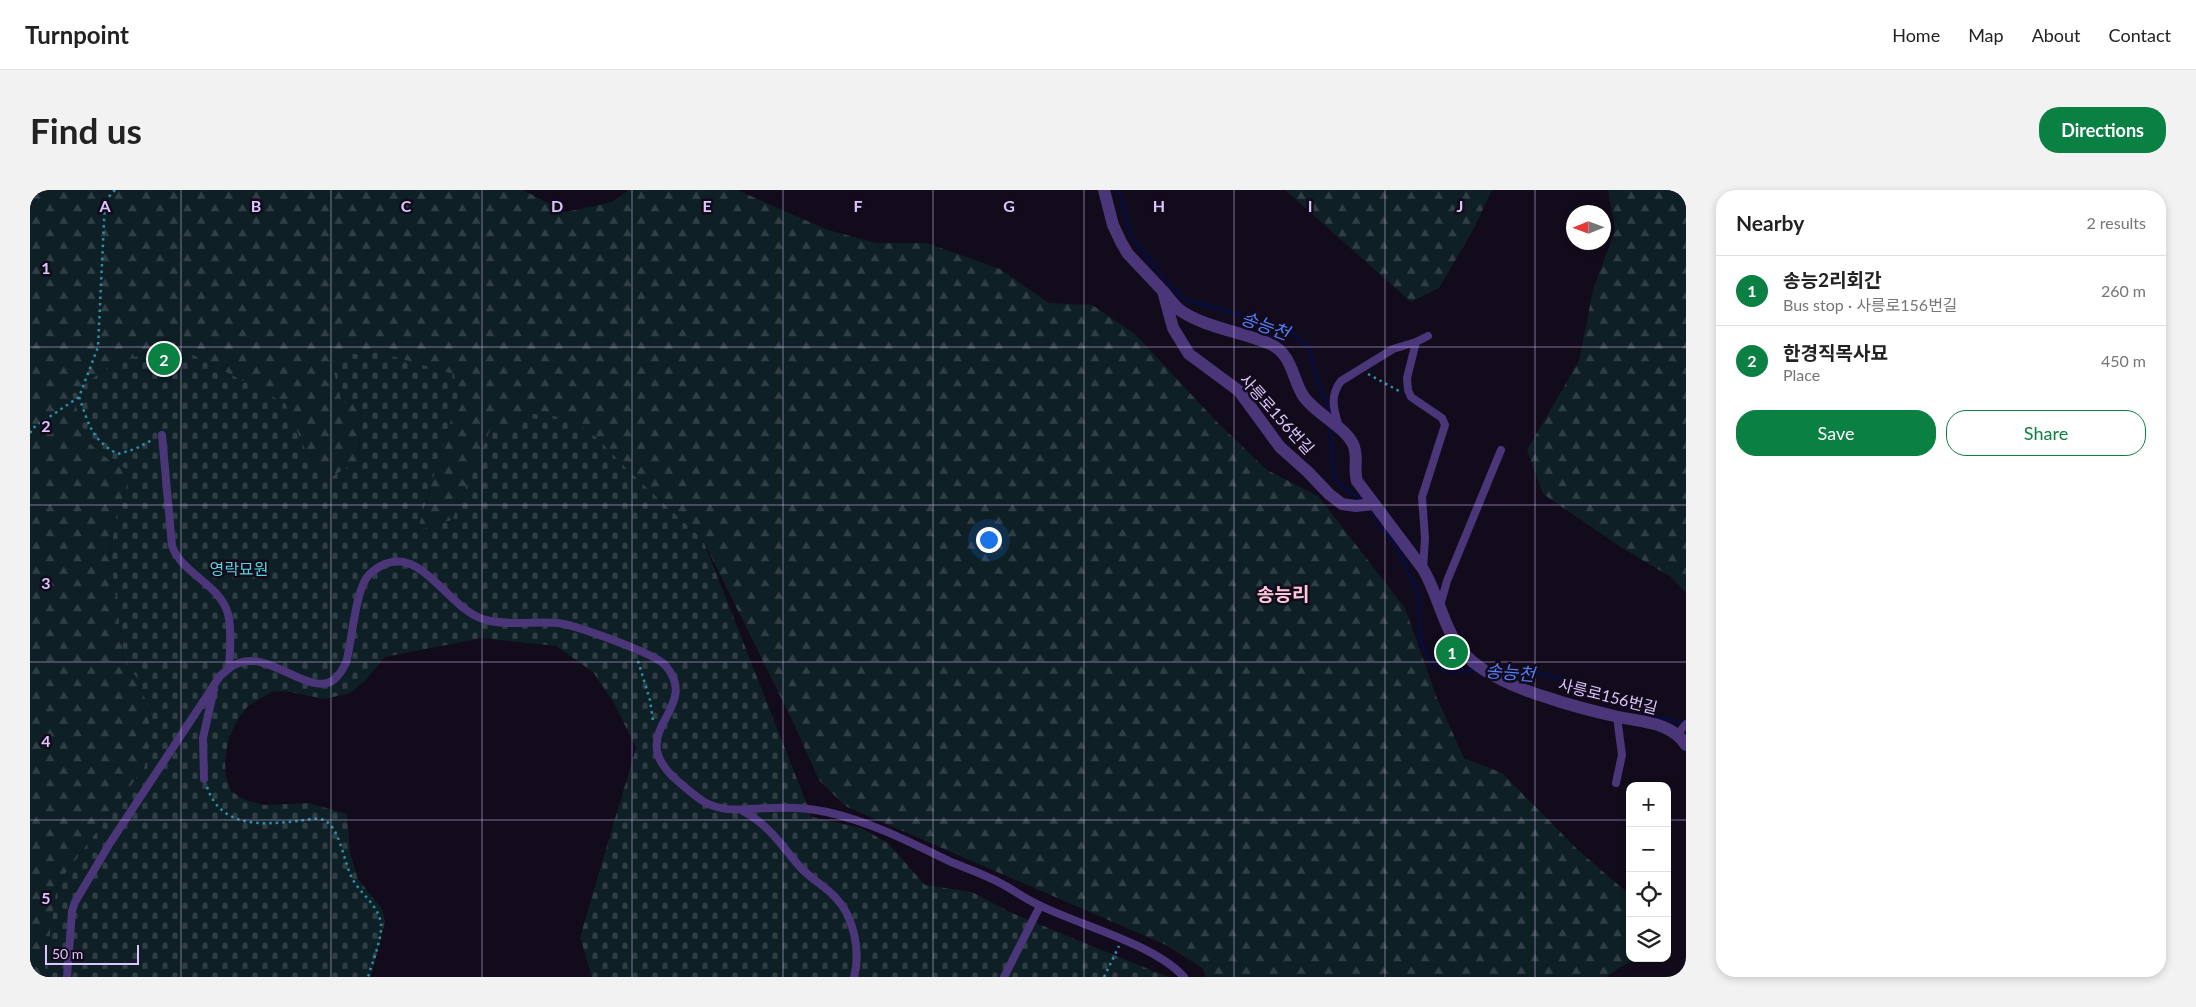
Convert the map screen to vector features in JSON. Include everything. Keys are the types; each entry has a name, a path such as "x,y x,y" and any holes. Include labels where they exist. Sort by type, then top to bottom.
{"street":[{"name":"사릉로156번길","path":"1104,190 1113,225 1128,254 1179,310 1241,335 1271,344 1286,357 1297,380 1300,392 1310,405 1336,426 1353,444 1357,461 1354,473 1357,481 1424,569 1431,582 1439,610 1453,636 1472,661 1495,677 1550,699 1652,723 1678,733 1686,746"},
{"name":"사릉로156번길","path":"1163,291 1173,328 1189,354 1239,391 1280,446 1329,494 1342,504 1356,506 1373,504"}],"lane":[{"path":"1336,426 1332,402 1333,395 1342,381 1393,349 1428,336"},
{"path":"1416,342 1407,378 1408,390 1411,397 1442,418 1445,425 1422,497 1425,538 1424,569"},
{"path":"162,435 172,546 176,557 218,596 225,607 228,614 230,637 229,668"},
{"path":"1439,610 1447,581 1501,450"},
{"path":"66,977 72,911 75,902 110,843 215,684 229,668 239,662 251,660 262,662 315,683 332,681 340,674 346,663 360,590 366,578 374,570 398,560 409,562 419,568 455,602 484,620 563,624 658,658 666,665 675,683 676,692 674,704 657,732 655,742 657,752 665,770 696,797 727,810 802,808 823,811 868,823 1001,884 1040,906 1162,959 1184,977"},
{"path":"204,778 203,738 215,684"},
{"path":"1616,784 1622,755 1617,716"},
{"path":"1678,733 1686,724"},
{"path":"741,810 759,820 768,828 802,869 841,904 852,927 857,958 854,977"},
{"path":"1004,977 1040,906"}],"path":[{"path":"30,433 33,428 79,397 98,347 105,201 115,190"},
{"path":"1359,370 1411,397"},
{"path":"79,397 91,431 103,447 118,454 135,449 162,435"},
{"path":"632,648 640,666 650,700 655,742"},
{"path":"204,778 212,800 231,817 267,824 316,818 328,823 334,831 352,878 380,918 382,928 368,977"},
{"path":"1104,977 1121,940"}],"green space":[{"path":"30,190 523,190 566,212 612,202 629,190 737,190 828,230 876,243 927,243 1000,269 1049,303 1092,305 1135,334 1217,422 1267,470 1318,496 1405,608 1437,698 1464,758 1502,773 1578,850 1626,892 1626,962 1629,962 1606,977 1206,977 1202,968 1166,945 845,806 819,780 793,722 703,540 631,473 597,438 525,413 507,429 490,431 452,520 417,531 458,396 361,402 359,461 328,479 311,463 284,403 104,456 131,472 116,518 110,556 125,662 140,682 149,711 150,745 144,768 57,885 44,977 30,977"},
{"path":"1285,190 1492,190 1473,230 1439,288 1411,302"},
{"path":"1608,190 1686,190 1686,593 1671,577 1619,546 1543,494 1527,450 1579,361 1593,290 1608,250 1611,250 1611,241 1615,230"},
{"name":"영락묘원","path":"171,346 180,348 285,403 311,463 328,479 359,460 361,403 342,403 333,368 344,355 378,352 454,374 458,396 417,531 452,520 490,430 507,429 525,413 569,418 597,438 631,473 703,540 812,817 861,828 888,843 925,885 972,892 1012,913 1168,977 592,977 580,937 636,748 614,703 593,672 556,646 482,638 385,657 364,682 350,693 325,699 284,691 272,692 248,706 238,719 228,740 225,762 226,776 231,791 243,799 264,805 309,803 347,814 350,852 358,879 382,909 385,921 371,977 44,977 57,885 144,768 150,745 149,711 140,682 125,662 110,556 116,518 131,472 104,456 87,441 72,394 108,367 159,348"}],"waterway":[{"name":"송능천","path":"1119,190 1131,236 1157,270 1183,299 1251,318 1291,332 1309,348 1319,387 1328,404 1329,416"},
{"name":"송능천","path":"1330,426 1335,477 1342,486 1360,498"},
{"name":"송능천","path":"1372,514 1394,543 1418,591 1421,642 1432,662 1446,672 1478,670"},
{"name":"송능천","path":"1490,670 1530,672 1579,682 1616,704 1685,724"}],"place":[{"name":"한경직목사묘","path":"164,359"},
{"name":"송능2리회간","path":"1452,652"}],"district":[{"name":"송능리","path":"1283,594"}]}
